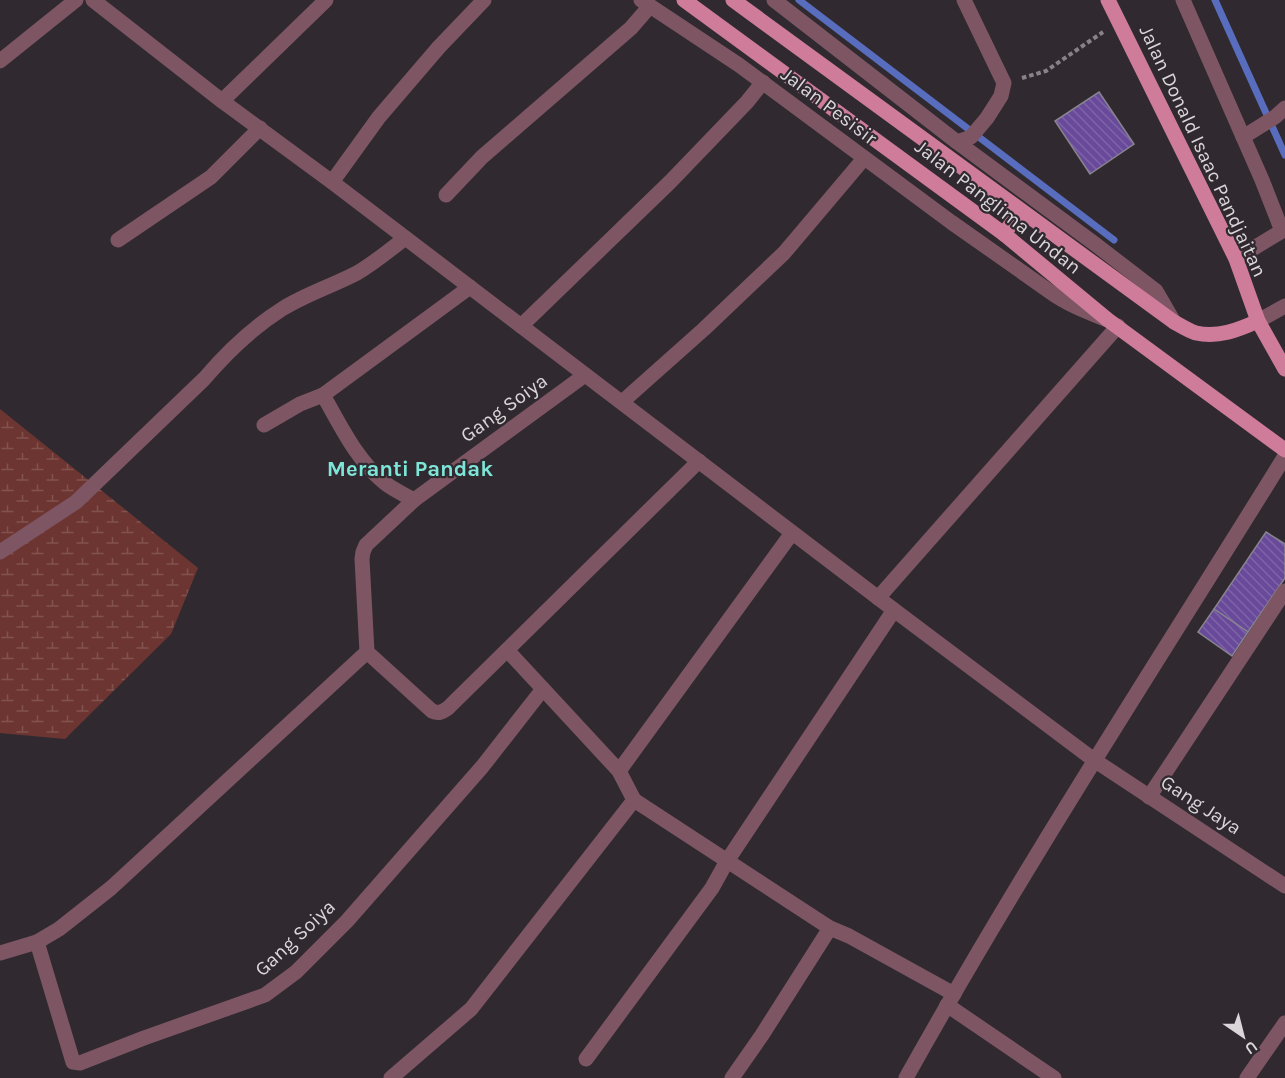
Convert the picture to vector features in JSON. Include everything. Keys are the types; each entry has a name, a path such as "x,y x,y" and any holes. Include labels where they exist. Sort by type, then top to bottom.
{"main road":[{"name":"Jalan Panglima Undan","path":"684,0 1004,234 1113,323 1285,450"},
{"name":"Jalan Panglima Undan","path":"734,0 1174,322 1194,333 1215,336 1258,321"},
{"name":"Jalan Donald Isaac Pandjaitan","path":"1108,0 1236,259 1258,321 1285,369"},
{"path":"1004,234 1020,211"}],"street":[{"path":"0,61 75,0"},
{"name":"Gang Jaya","path":"93,0 222,101 1094,760 1285,886"},
{"path":"222,101 326,0"},
{"path":"332,182 379,117 439,47 484,0"},
{"path":"964,0 1004,83 1001,96 987,118 964,139"},
{"path":"1183,0 1283,231 1236,259"},
{"path":"766,24 778,3 964,139 1156,291 1174,322"},
{"path":"446,195 482,157 631,28 645,6"},
{"name":"Jalan Pesisir","path":"645,6 739,64 756,92 816,123 859,164 1066,303 1113,323"},
{"path":"521,326 670,182 756,92"},
{"path":"816,123 830,107"},
{"path":"1243,137 1280,112"},
{"path":"118,240 211,177 260,128"},
{"path":"622,402 784,253 859,164"},
{"path":"0,552 75,502 251,331 284,308 358,272 405,238"},
{"path":"264,425 300,404 323,395 470,287"},
{"path":"1258,321 1285,306"},
{"path":"878,598 1113,323"},
{"name":"Gang Soiya","path":"367,652 363,552 366,544 414,500 585,375"},
{"path":"323,395 356,451 369,468 386,484 414,500"},
{"path":"906,1078 1094,760 1186,617 1285,456"},
{"path":"0,953 37,942 59,929 111,888 367,652 432,711 437,713 448,708 699,461"},
{"path":"619,771 792,533"},
{"path":"1149,797 1285,591"},
{"path":"586,1059 712,888 727,861 894,610"},
{"path":"507,650 619,771 634,800 830,928 849,936 951,1000 1054,1078"},
{"name":"Gang Soiya","path":"37,942 73,1062 80,1063 265,995 296,972 347,921 482,767 543,689"},
{"path":"391,1078 471,1009 634,800"},
{"path":"732,1078 830,928"},
{"path":"1247,1078 1285,1023"}],"path":[{"path":"1004,83 1046,71 1118,20"}],"green space":[{"path":"0,409 198,568 171,634 65,739 0,733"}],"building":[{"path":"1099,92 1134,144 1090,174 1055,121"},
{"path":"1266,532 1285,544 1285,578 1248,632 1214,609"},
{"path":"1214,609 1248,632 1232,656 1198,632"}],"waterway":[{"path":"799,0 1114,240"},
{"path":"1215,0 1285,155"}],"district":[{"name":"Meranti Pandak","path":"410,469"}]}
